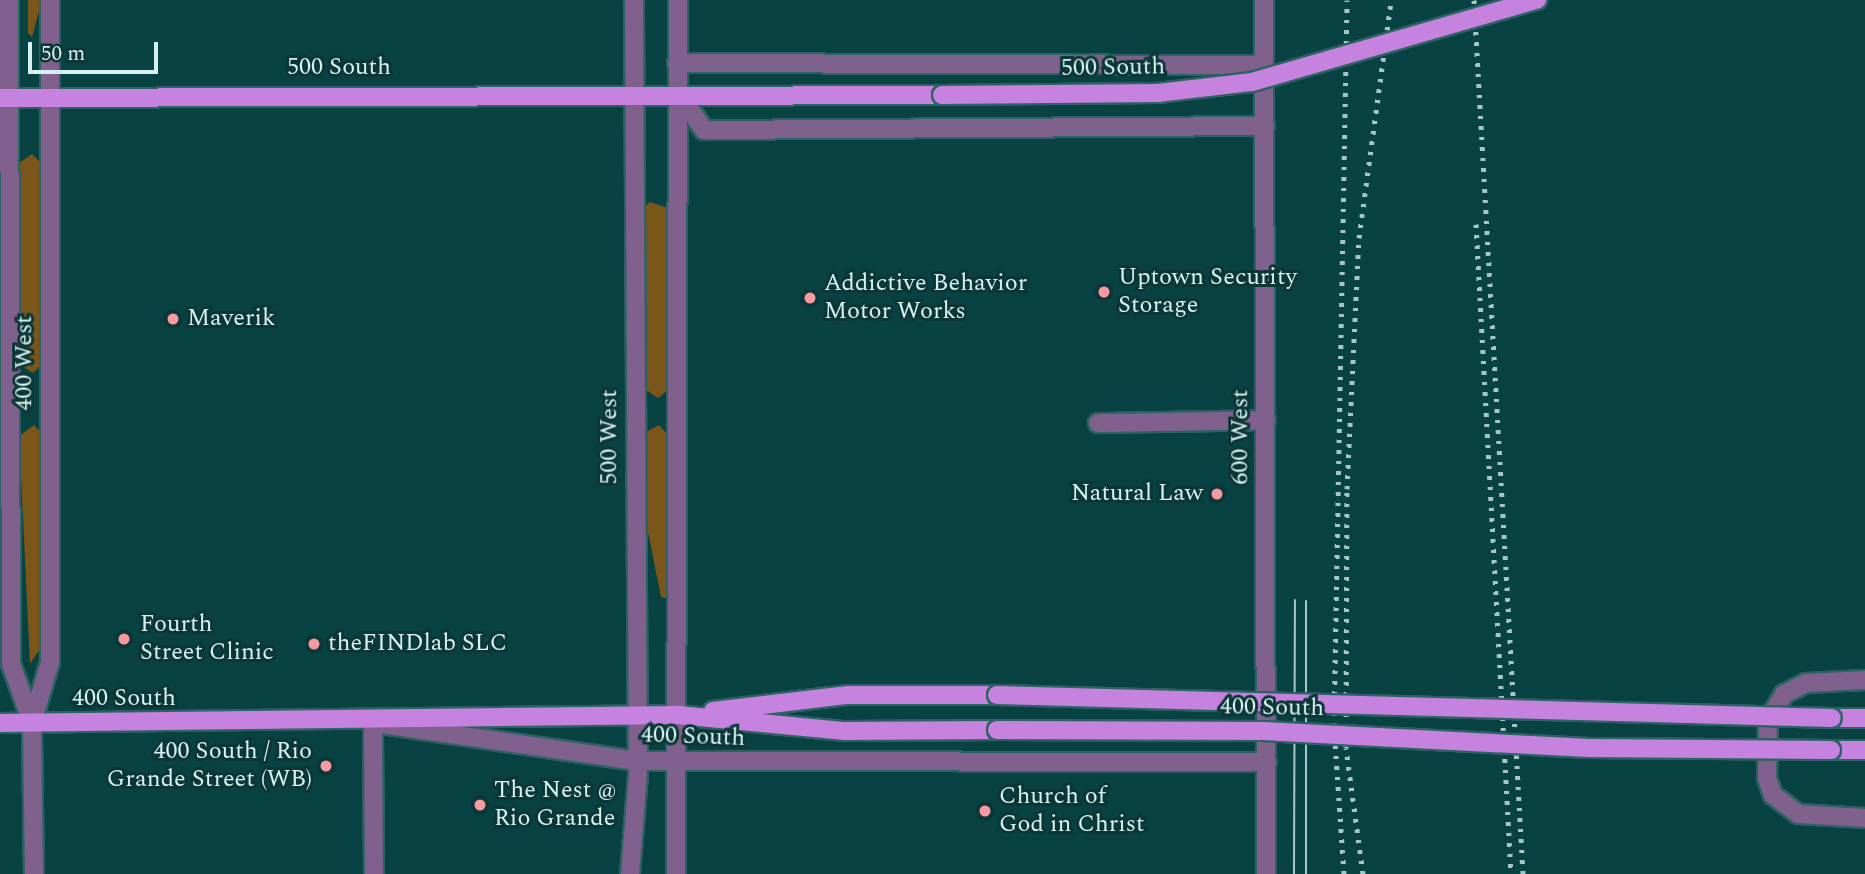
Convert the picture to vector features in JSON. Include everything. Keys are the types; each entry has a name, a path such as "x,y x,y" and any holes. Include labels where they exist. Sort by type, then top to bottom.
{"main road":[{"name":"500 South","path":"5,98 634,92 942,95 1158,93 1252,82 1537,0"},
{"name":"400 South","path":"678,715 848,695 997,695 1865,718"},
{"name":"400 South","path":"0,723 373,723 678,715 845,731 1263,732 1589,748 1865,750"}],"street":[{"name":"400 West","path":"9,0 5,98 11,664 32,723"},
{"name":"400 West","path":"34,874 32,723 50,662 50,0"},
{"name":"500 West","path":"630,874 638,761 634,0"},
{"path":"676,874 678,0"},
{"name":"600 West","path":"1264,0 1266,874"},
{"name":"500 South","path":"677,63 1264,65"},
{"path":"678,92 704,130 1265,126"},
{"path":"1098,423 1266,420"},
{"path":"1865,680 1792,689 1773,708 1767,735 1768,784 1782,805 1809,817 1865,818"},
{"path":"373,723 374,874"},
{"name":"400 South","path":"373,723 638,761 1267,762"}],"shaded area":[{"path":"28,0 42,0 32,37 28,33"},
{"path":"32,154 42,164 43,363 33,373 19,364 19,163"},
{"path":"650,202 671,209 670,388 658,398 643,388 642,209"},
{"path":"34,425 43,435 42,646 30,664 19,436"},
{"path":"659,425 670,437 668,599 661,597 644,512 644,433"}],"tram line":[{"path":"1294,874 1295,600"},
{"path":"1306,601 1306,874"}],"railway":[{"path":"1344,874 1334,726 1347,0"},
{"path":"1363,874 1346,748 1347,489 1359,238 1391,0"},
{"path":"1474,0 1523,874"},
{"path":"1476,224 1511,874"}],"place":[{"name":"Uptown Security Storage","path":"1104,292"},
{"name":"Addictive Behavior Motor Works","path":"810,298"},
{"name":"Maverik","path":"173,319"},
{"name":"Natural Law","path":"1217,494"},
{"name":"Fourth Street Clinic","path":"124,639"},
{"name":"theFINDlab SLC","path":"314,644"},
{"name":"400 South / Rio Grande Street (WB)","path":"326,766"},
{"name":"The Nest @ Rio Grande","path":"480,805"},
{"name":"Church of God in Christ","path":"985,811"}]}
